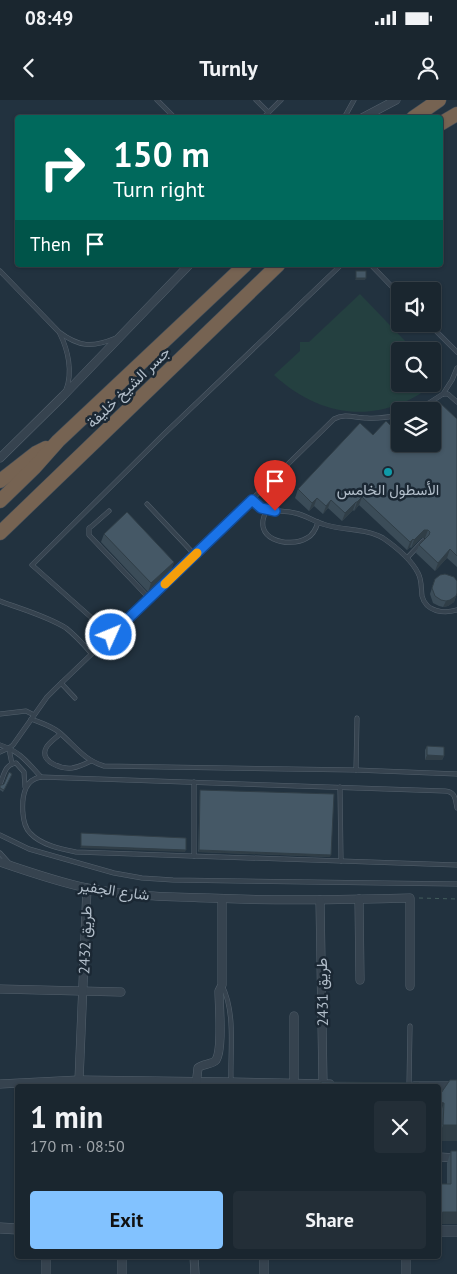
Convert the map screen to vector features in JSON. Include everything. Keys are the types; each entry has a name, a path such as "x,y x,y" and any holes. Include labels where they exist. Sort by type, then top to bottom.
{"highway":[{"path":"418,115 439,100"},
{"path":"443,122 457,114"},
{"name":"جسر الشيخ خليفة","path":"0,501 34,468 58,441 243,267"},
{"name":"جسر الشيخ خليفة","path":"0,533 276,267"},
{"path":"0,481 36,453 58,441"}],"street":[{"path":"368,115 396,100"},
{"path":"0,458 63,396 187,267"},
{"name":"شارع الجفير","path":"0,862 87,888 142,895 222,899 320,900 410,898"},
{"name":"طريق 2432","path":"79,1080 87,888"},
{"path":"410,898 410,986"},
{"path":"196,1084 198,1068 202,1064 212,1063 217,1058 219,1047 219,991 222,985 222,899"},
{"path":"359,899 360,980"},
{"name":"طريق 2431","path":"320,900 323,1084"},
{"name":"طريق 2432","path":"0,990 83,991"},
{"path":"83,991 121,992"},
{"path":"294,1016 294,1083"},
{"path":"0,1084 79,1080 91,1083 196,1084 231,1082 342,1084"},
{"path":"441,1086 457,1086"},
{"path":"441,1157 457,1158"},
{"path":"0,1228 15,1229"},
{"path":"441,1231 457,1231"},
{"path":"46,1259 46,1274"},
{"path":"122,1259 122,1274"},
{"path":"194,1259 195,1274"},
{"path":"264,1259 264,1274"},
{"path":"406,1259 406,1274"}],"lane":[{"path":"157,100 173,115"},
{"path":"162,105 166,100"},
{"path":"256,100 268,112"},
{"path":"266,115 281,100"},
{"path":"346,115 354,100"},
{"path":"111,635 32,565 163,434 339,267"},
{"path":"372,267 391,285"},
{"path":"0,271 58,332 68,339 80,344 92,344 104,343 120,337"},
{"path":"58,332 64,342 68,362 67,386 63,396"},
{"path":"437,332 457,352"},
{"path":"431,402 443,394 457,368"},
{"path":"443,394 448,394 457,402"},
{"path":"0,752 9,748 16,741 47,697 91,653 195,556 334,420 345,416 364,418 391,416"},
{"path":"252,500 266,510 296,513 332,526 378,535 414,566 420,576 424,601 429,606 434,610 442,612 457,610"},
{"path":"147,504 195,556"},
{"path":"266,510 262,523 267,535 273,539 291,542 306,538 316,529 318,522"},
{"path":"109,511 90,528 89,535 150,598"},
{"path":"407,558 422,541"},
{"path":"0,601 66,628 91,653"},
{"path":"61,683 75,698"},
{"path":"0,714 26,711 60,734 91,761 111,767 356,770 457,774"},
{"path":"356,770 357,718"},
{"path":"60,734 46,748 46,758 50,762 68,768 80,766 91,761"},
{"path":"0,745 9,748 23,757 41,777"},
{"path":"9,748 12,764"},
{"path":"0,784 8,766 16,763 24,772 26,788 23,811 26,828 33,836 49,845 67,850 86,853 457,865"},
{"path":"26,788 32,780 41,777 449,791 456,798 457,808"},
{"path":"194,782 194,856"},
{"path":"340,787 341,861"},
{"path":"0,835 20,846 38,852 114,873 142,878 457,884"},
{"path":"0,852 10,865"},
{"path":"222,985 228,996 231,1017 231,1082"},
{"path":"409,1084 410,1026"}],"path":[{"path":"410,898 457,899"}],"green space":[{"path":"360,294 391,326 391,332 396,332 406,342 391,342 391,392 422,392 404,402 391,402 391,406 357,412 335,409 314,402 294,391 274,375 300,351 300,342 309,342"}],"building":[{"path":"356,271 366,271 366,278 356,278"},
{"name":"الأسطول الخامس","path":"441,404 457,419 457,556 450,549 438,563 419,545 429,535 430,532 428,530 424,530 410,542 362,497 345,513 331,500 326,506 317,498 312,503 298,489 360,423 373,435 386,421 391,426 391,452 441,452"},
{"path":"127,512 174,562 151,583 104,534"},
{"path":"445,574 454,577 457,581 456,596 446,601 435,596 432,588 435,579"},
{"path":"427,746 444,747 444,756 427,755"},
{"path":"9,772 12,774 4,790 0,788 0,785 4,784"},
{"path":"200,790 334,794 331,855 199,850"},
{"path":"81,833 186,838 186,850 81,846"},
{"path":"450,1080 457,1080 457,1125 443,1125 444,1103 441,1102 441,1093"},
{"path":"321,1082 419,1083 419,1084 321,1084"},
{"path":"451,1151 457,1151 457,1212 441,1213 441,1184 451,1184"}],"slow traffic":[{"path":"165,584 197,553"}],"place":[{"name":"الأسطول الخامس","path":"388,472"}],"route":[{"path":"111,635 252,500 261,508 275,511"}]}
